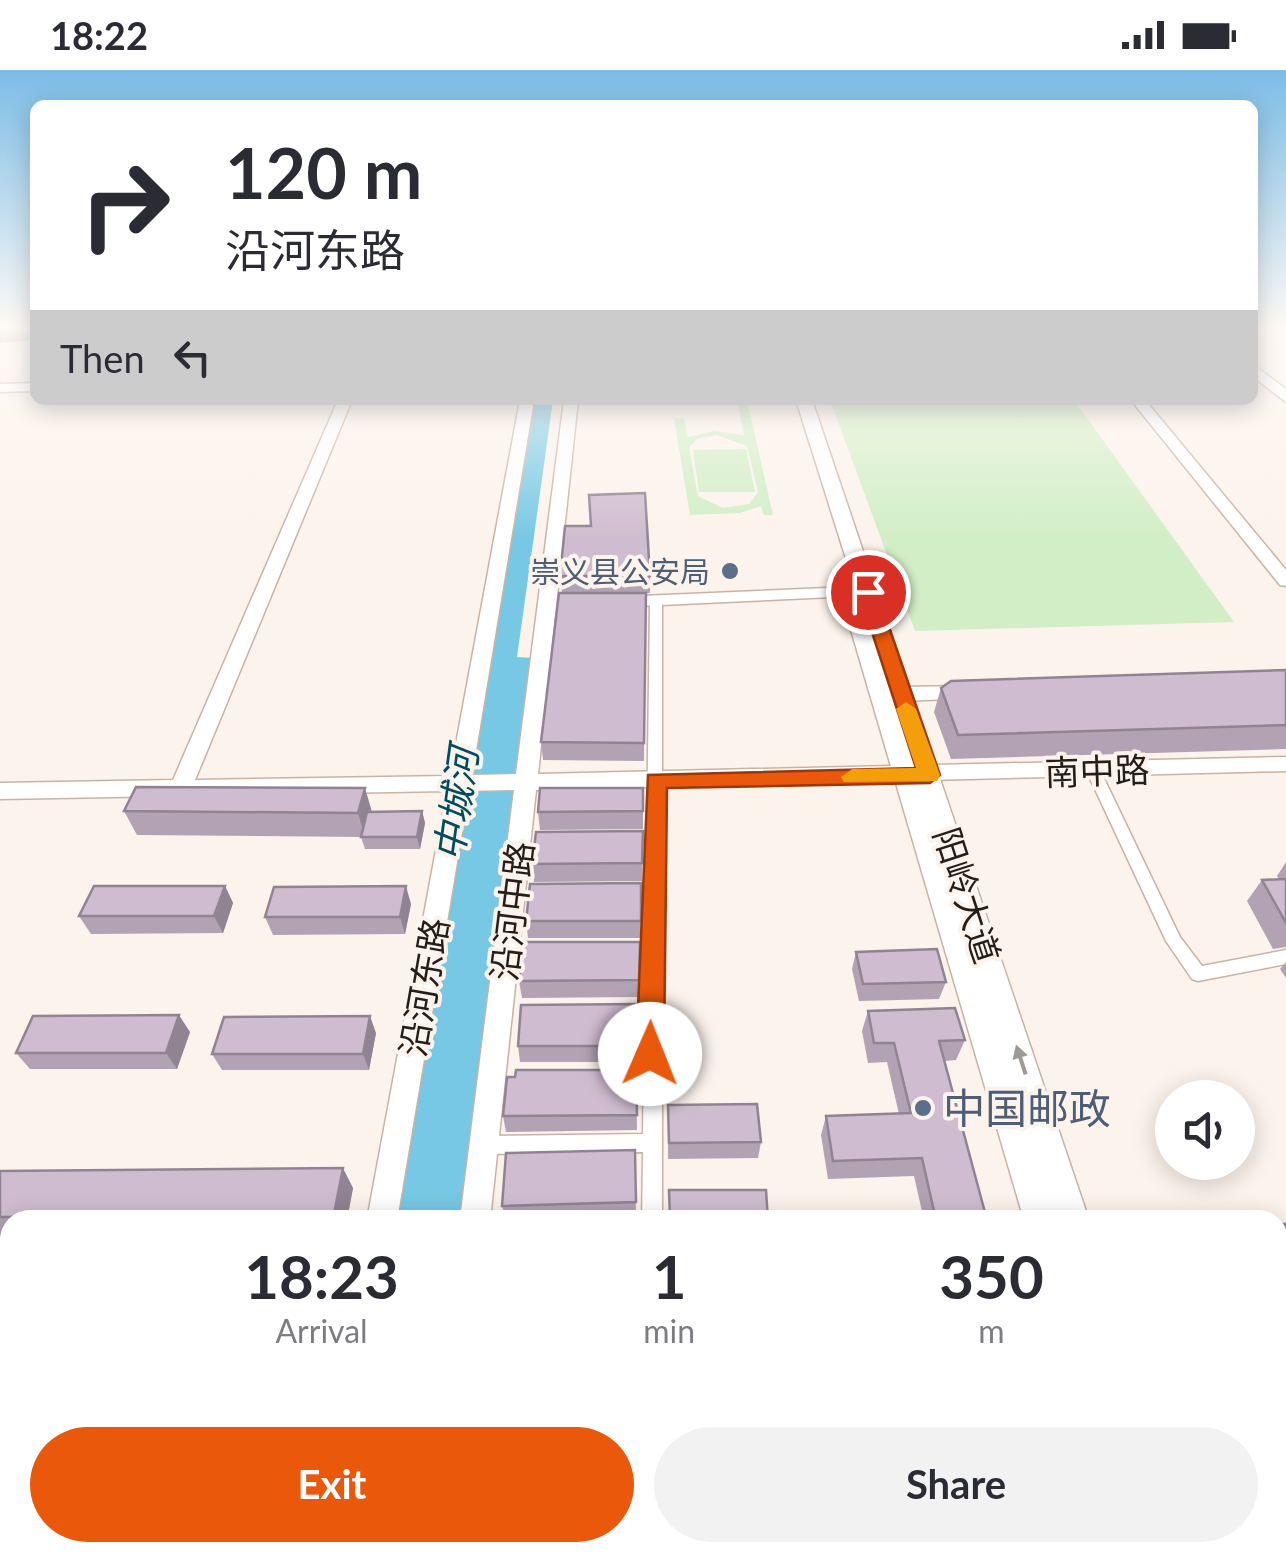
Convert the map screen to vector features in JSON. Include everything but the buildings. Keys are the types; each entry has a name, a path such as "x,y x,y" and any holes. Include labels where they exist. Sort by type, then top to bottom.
{"main road":[{"name":"阳岭大道","path":"792,405 850,592 919,775 1069,1210"},
{"name":"阳岭大道","path":"806,405 901,694 919,775 1038,1210"}],"street":[{"path":"182,784 343,405"},
{"name":"沿河东路","path":"384,1210 466,782 526,405"},
{"name":"沿河中路","path":"476,1210 484,1145 502,1074 529,840 521,780 559,602 571,405"},
{"path":"1142,405 1286,581"},
{"path":"603,602 850,592"},
{"path":"652,1210 651,1143 640,1074 643,949 653,891 655,839 656,602"},
{"path":"901,694 998,692"},
{"name":"南中路","path":"919,775 1286,764"},
{"path":"1093,770 1174,941 1198,974 1286,958"},
{"path":"0,791 182,784 919,775"},
{"path":"636,839 655,839"},
{"path":"633,891 653,891"},
{"path":"484,1145 651,1143"}],"green space":[{"path":"738,405 748,405 773,515 764,515 761,506 740,513 690,515 674,418 684,418 688,437 714,431 744,435","holes":["716,435 747,446 758,492 749,504 723,508 698,496 689,447 698,439"]},
{"path":"832,405 1078,405 1234,622 915,631"},
{"path":"746,449 755,492 699,492 693,450"}],"waterway":[{"name":"中城河","path":"417,1210 542,405"},
{"path":"451,1210 524,664"}],"slow traffic":[{"path":"852,777 930,775 906,709"}],"place":[{"name":"崇义县公安局","path":"730,571"},
{"name":"中国邮政","path":"923,1108"}],"route":[{"path":"650,1054 656,780 930,775 868,592"}]}
